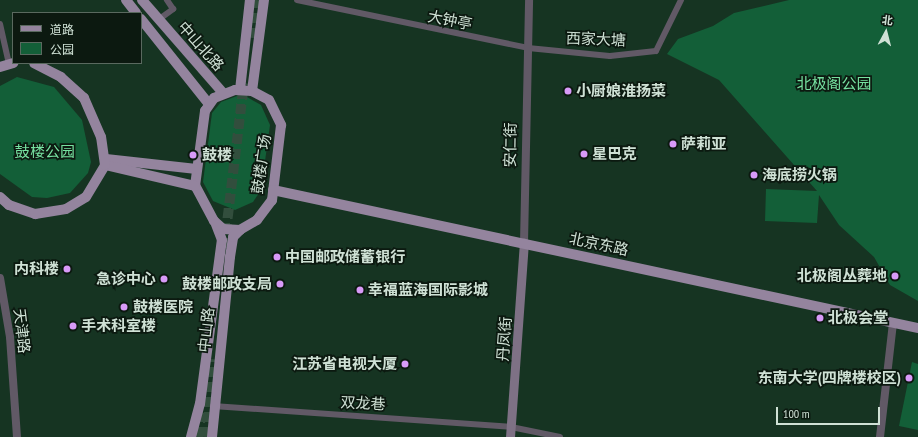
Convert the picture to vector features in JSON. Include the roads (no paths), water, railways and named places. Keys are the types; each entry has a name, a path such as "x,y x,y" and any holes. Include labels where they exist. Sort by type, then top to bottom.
{"main road":[{"path":"126,0 135,12"},
{"name":"中山北路","path":"142,0 223,93"},
{"path":"240,90 250,0"},
{"path":"252,91 264,0"},
{"name":"中山北路","path":"142,20 208,103"},
{"path":"0,197 9,205 35,214 66,209 86,196 105,162 94,117 84,98 61,77 36,64"},
{"name":"鼓楼广场","path":"208,103 223,93 240,90 252,91 268,100 280,117 273,190 263,213 240,230"},
{"path":"191,437 200,404 222,240 214,221 195,186 196,169 208,103"},
{"path":"105,162 196,169"},
{"path":"105,162 195,186"},
{"name":"北京东路","path":"273,190 918,328"},
{"path":"214,221 223,229 240,230"},
{"name":"中山路","path":"212,437 213,406 231,249 233,237 240,230"},
{"name":"丹凤街","path":"510,437 524,243"}],"street":[{"path":"158,20 173,9 167,0"},
{"name":"大钟亭","path":"298,0 528,48"},
{"name":"安仁街","path":"524,243 529,0"},
{"name":"西家大塘","path":"528,48 610,56 656,51 681,0"},
{"path":"0,24 7,64"},
{"name":"天津路","path":"0,278 10,337 17,437"},
{"path":"880,437 893,323"},
{"name":"双龙巷","path":"213,406 511,427 560,437"}],"tunnel":[{"path":"254,38 259,0"},
{"path":"224,248 244,83"},
{"path":"206,437 215,360"},
{"path":"198,437 202,409"}],"place":[{"name":"小厨娘淮扬菜","path":"568,91"},
{"name":"萨莉亚","path":"673,144"},
{"name":"星巴克","path":"584,154"},
{"name":"鼓楼","path":"193,155"},
{"name":"海底捞火锅","path":"754,175"},
{"name":"中国邮政储蓄银行","path":"277,257"},
{"name":"内科楼","path":"67,269"},
{"name":"北极阁丛葬地","path":"895,276"},
{"name":"急诊中心","path":"164,279"},
{"name":"鼓楼邮政支局","path":"280,284"},
{"name":"幸福蓝海国际影城","path":"360,290"},
{"name":"鼓楼医院","path":"124,307"},
{"name":"北极会堂","path":"820,318"},
{"name":"手术科室楼","path":"73,326"},
{"name":"江苏省电视大厦","path":"405,364"},
{"name":"东南大学(四牌楼校区)","path":"909,378"}],"park label":[{"name":"北极阁公园","path":"834,84"},
{"name":"鼓楼公园","path":"45,152"}]}
